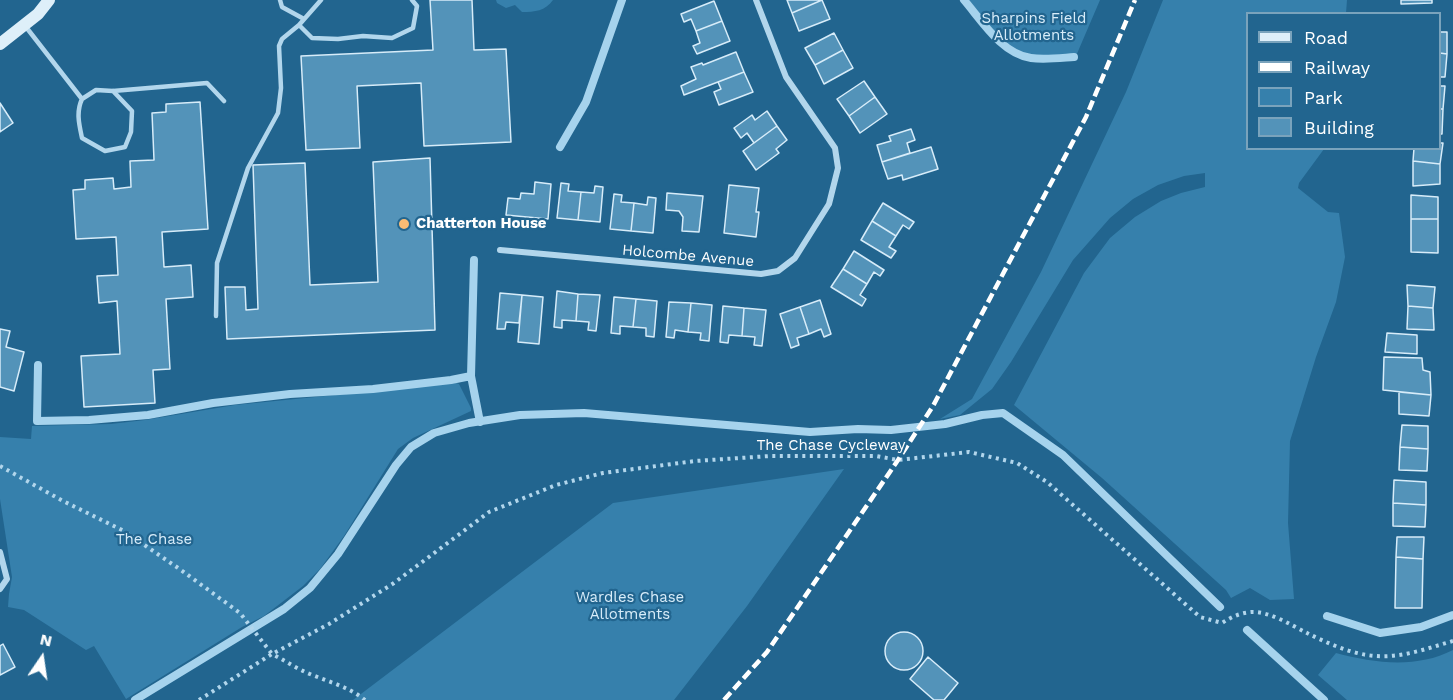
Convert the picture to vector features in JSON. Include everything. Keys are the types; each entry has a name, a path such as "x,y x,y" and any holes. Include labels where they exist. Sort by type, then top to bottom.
{"main road":[{"path":"0,44 38,14 49,0"}],"street":[{"name":"Holcombe Avenue","path":"500,250 761,274 778,271 795,258 829,204 838,168 835,148 786,77 756,0"},
{"path":"0,552 7,579 0,590"}],"lane":[{"path":"280,0 282,7 303,19"},
{"path":"216,316 217,263 248,168 278,113 281,88 279,46 282,39 299,25 321,0"},
{"path":"299,25 312,38 338,39 363,36 392,38 413,28 417,6 412,0"},
{"path":"24,25 82,99"},
{"path":"113,91 132,111 131,132 125,147 105,151 82,138 78,122 78,106 82,99 96,90 113,91 207,83 224,101"}],"path":[{"name":"The Chase Cycleway","path":"199,700 272,654 329,624 394,583 489,512 556,485 603,472 695,461 770,456 876,456 898,460 969,452 1017,463 1047,482 1200,617 1222,623 1235,615 1253,612 1275,617 1327,642 1367,655 1388,657 1453,641"},
{"path":"0,466 124,531 240,613 272,654 365,700"}],"green space":[{"path":"496,0 553,0 547,7 522,12 515,5 506,8"},
{"name":"Sharpins Field Allotments","path":"969,0 1100,0 1076,56 1034,56 1023,54 1004,43 988,27"},
{"path":"1163,0 1347,0 1346,12 1246,12 1246,150 1323,150 1299,183 1298,188 1328,212 1339,213 1345,257 1336,302 1290,441 1288,523 1294,599 1270,600 1250,588 1231,598 1226,590 1102,478 1014,405 1084,273 1110,238 1135,217 1161,201 1205,187 1205,173 1184,176 1158,185 1133,199 1110,218 1073,260 992,389 960,415 940,419 972,399 1041,272 1126,92"},
{"name":"The Chase","path":"459,384 471,411 413,438 398,449 344,536 320,569 303,586 264,616 242,627 126,699 94,646 86,650 24,610 8,607 12,577 0,499 0,437 31,439 32,426 111,424 235,405"},
{"name":"Wardles Chase Allotments","path":"844,469 747,606 674,700 353,700 613,503"},
{"path":"1453,650 1453,700 1347,700 1318,675 1336,653 1380,661 1410,662 1439,656"}],"building":[{"path":"430,0 472,0 474,50 506,49 511,142 424,146 421,83 357,86 360,148 306,150 301,56 433,50"},
{"path":"787,0 822,0 792,13"},
{"path":"822,0 830,19 799,31 792,13"},
{"path":"1401,0 1432,0 1432,3 1401,4"},
{"path":"714,1 722,21 696,31 691,19 684,22 681,14"},
{"path":"722,21 730,41 697,54 693,46 700,43 696,31"},
{"path":"1441,32 1447,32 1447,54 1441,53"},
{"path":"834,33 843,50 815,65 805,48"},
{"path":"843,50 853,68 824,84 815,65"},
{"path":"736,52 744,72 684,95 681,86 696,79 691,67 702,63 703,65"},
{"path":"1441,53 1447,54 1445,77 1441,77"},
{"path":"744,72 753,92 719,105 714,92 721,89 718,82"},
{"path":"864,81 875,97 849,116 837,99"},
{"path":"1441,86 1445,86 1443,109 1441,109"},
{"path":"875,97 887,114 860,133 849,116"},
{"path":"200,102 208,229 162,232 164,267 191,265 193,297 166,299 170,369 153,370 155,403 84,407 81,356 120,354 117,301 99,303 97,276 118,275 116,237 76,239 73,190 85,189 85,180 113,178 114,189 131,187 130,161 154,160 152,113 166,112 166,104"},
{"path":"0,103 13,123 0,132"},
{"path":"1441,109 1443,109 1442,134"},
{"path":"767,111 777,126 754,143 747,133 741,138 734,128 752,115 755,120"},
{"path":"777,126 787,140 776,149 779,153 756,170 743,151"},
{"path":"911,129 915,140 907,143 910,153 882,162 877,145 891,141 889,136"},
{"path":"1441,143 1443,143 1440,164 1413,161 1414,150 1441,150"},
{"path":"931,147 938,169 903,180 902,175 888,179 882,162"},
{"name":"Chatterton House","path":"430,158 435,330 227,339 225,287 245,287 246,310 258,309 253,165 305,163 310,285 378,282 373,162"},
{"path":"1413,161 1440,164 1440,184 1413,186"},
{"path":"535,182 551,184 548,219 506,215 508,198 520,199 521,193 534,194"},
{"path":"561,183 569,184 568,191 581,192 578,220 557,218"},
{"path":"729,185 759,188 756,237 724,233"},
{"path":"595,186 603,187 600,222 578,220 581,192 594,193"},
{"path":"667,193 703,196 699,232 682,231 683,217 679,211 666,210"},
{"path":"614,194 622,195 621,202 634,203 631,231 610,229"},
{"path":"1411,195 1438,197 1438,219 1411,219"},
{"path":"648,197 656,198 653,233 631,231 634,203 647,205"},
{"path":"883,203 914,222 909,229 903,225 896,236 872,221"},
{"path":"1411,219 1438,219 1438,253 1411,252"},
{"path":"872,221 896,236 889,247 896,251 891,258 861,240"},
{"path":"854,251 884,270 880,276 874,272 867,284 843,269"},
{"path":"843,269 867,284 860,295 866,299 862,306 831,287"},
{"path":"1407,285 1435,287 1433,308 1408,306"},
{"path":"557,291 578,294 576,321 562,320 562,328 554,327"},
{"path":"500,293 522,295 519,323 506,322 505,329 497,329"},
{"path":"578,294 600,295 596,331 588,330 589,322 576,321"},
{"path":"522,295 543,297 539,344 518,342"},
{"path":"614,297 636,299 633,327 620,326 620,334 611,333"},
{"path":"636,299 657,301 654,337 646,336 646,328 633,327"},
{"path":"820,300 831,334 824,337 821,329 809,334 800,307"},
{"path":"669,302 691,303 688,332 675,330 674,338 666,337"},
{"path":"691,303 712,305 709,341 700,340 701,333 688,332"},
{"path":"723,306 744,308 742,336 729,335 728,343 720,342"},
{"path":"1408,306 1433,308 1434,330 1407,329"},
{"path":"800,307 809,334 797,338 799,345 791,348 780,314"},
{"path":"744,308 766,310 762,346 754,345 755,337 742,336"},
{"path":"0,329 10,331 6,347 24,352 14,391 0,387"},
{"path":"1387,333 1417,335 1417,354 1385,352"},
{"path":"1384,357 1422,358 1423,370 1430,372 1431,395 1383,390"},
{"path":"1399,392 1431,395 1429,416 1399,414"},
{"path":"1402,425 1428,426 1428,449 1400,447"},
{"path":"1400,447 1428,449 1427,471 1399,470"},
{"path":"1394,480 1426,482 1426,505 1393,503"},
{"path":"1393,503 1426,505 1425,527 1393,526"},
{"path":"1397,537 1424,537 1423,559 1396,557"},
{"path":"1396,557 1423,559 1422,608 1395,608"},
{"path":"904,632 917,638 923,651 917,664 904,670 891,664 885,651 891,638"},
{"path":"3,644 15,667 0,675 0,646"},
{"path":"928,657 958,683 944,700 934,700 910,679"}],"waterway":[{"path":"560,147 586,102 622,0"},
{"path":"964,0 993,35 1011,50 1036,59 1074,57"},
{"path":"474,260 471,376 480,422"},
{"path":"38,365 37,421 89,420 148,415 213,403 290,394 373,389 471,376"},
{"path":"135,700 284,609 310,588 338,554 396,465 411,447 434,433 469,423 520,415 584,413 810,432 858,429 891,430 945,424 982,415 1003,413 1063,455 1220,607"},
{"path":"1327,616 1380,633 1421,627 1453,615"},
{"path":"1247,630 1324,700"}],"railway":[{"path":"724,700 767,652 933,406 1086,117 1135,0"}],"place":[{"name":"Chatterton House","path":"404,224"}]}
